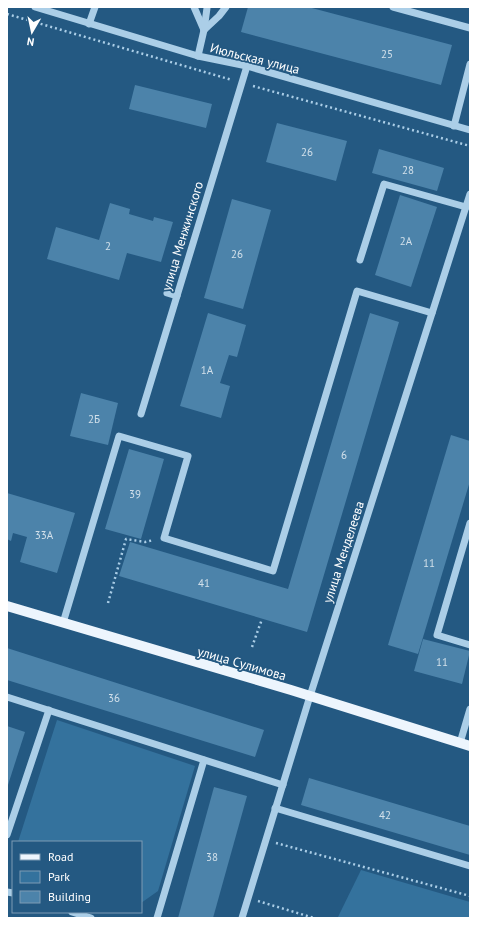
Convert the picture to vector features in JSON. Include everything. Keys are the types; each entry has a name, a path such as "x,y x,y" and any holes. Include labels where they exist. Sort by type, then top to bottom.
{"main road":[{"name":"улица Сулимова","path":"7,606 310,696 465,744"}],"street":[{"name":"Июльская улица","path":"35,7 198,56 246,66 470,130"},
{"path":"89,24 95,7"},
{"path":"194,7 204,30"},
{"path":"204,30 226,7"},
{"path":"392,7 470,28"},
{"path":"198,56 207,8"},
{"path":"454,126 470,64"},
{"name":"улица Менжинского","path":"141,414 246,66"},
{"path":"360,260 384,184 466,207"},
{"name":"улица Менделеева","path":"242,918 310,696 470,194"},
{"path":"63,623 119,436 188,456 164,538 273,571 356,291 432,312"},
{"path":"167,293 177,296"},
{"path":"470,523 437,635 470,645"},
{"path":"7,697 282,785"},
{"path":"465,744 470,709"},
{"path":"7,835 48,710"},
{"path":"157,918 204,760"},
{"path":"275,808 470,866"},
{"path":"75,913 91,918"}],"path":[{"path":"108,604 126,539 145,542"},
{"path":"252,647 262,619"},
{"path":"265,841 470,896"},
{"path":"248,898 314,918"}],"green space":[{"path":"57,720 195,766 158,891 142,902 142,841 18,841"},
{"path":"361,870 470,902 470,918 338,917"}],"building":[{"path":"248,7 308,7 452,45 441,85 241,32"},
{"path":"135,85 212,104 206,128 129,109"},
{"path":"277,123 347,141 336,181 266,162"},
{"path":"379,149 444,168 437,191 372,173"},
{"path":"400,195 437,207 411,287 375,275"},
{"path":"232,199 271,210 243,309 204,298"},
{"path":"110,203 130,209 129,214 153,221 154,217 173,222 161,262 127,253 119,280 47,259 56,227 99,240"},
{"path":"208,313 246,325 237,357 229,355 220,383 230,386 221,418 180,406"},
{"path":"370,313 399,322 307,632 119,576 130,542 288,589"},
{"path":"81,393 118,403 108,445 70,436"},
{"path":"451,435 470,441 470,481 418,654 388,645"},
{"path":"129,449 164,459 141,539 105,529"},
{"path":"7,493 75,513 57,573 20,562 27,537 13,533 11,541 7,539"},
{"path":"423,639 470,651 462,684 414,671"},
{"path":"7,648 264,730 255,757 7,680"},
{"path":"7,726 25,732 7,788"},
{"path":"309,778 470,826 470,855 301,805"},
{"path":"214,787 247,796 213,918 178,918"}]}
